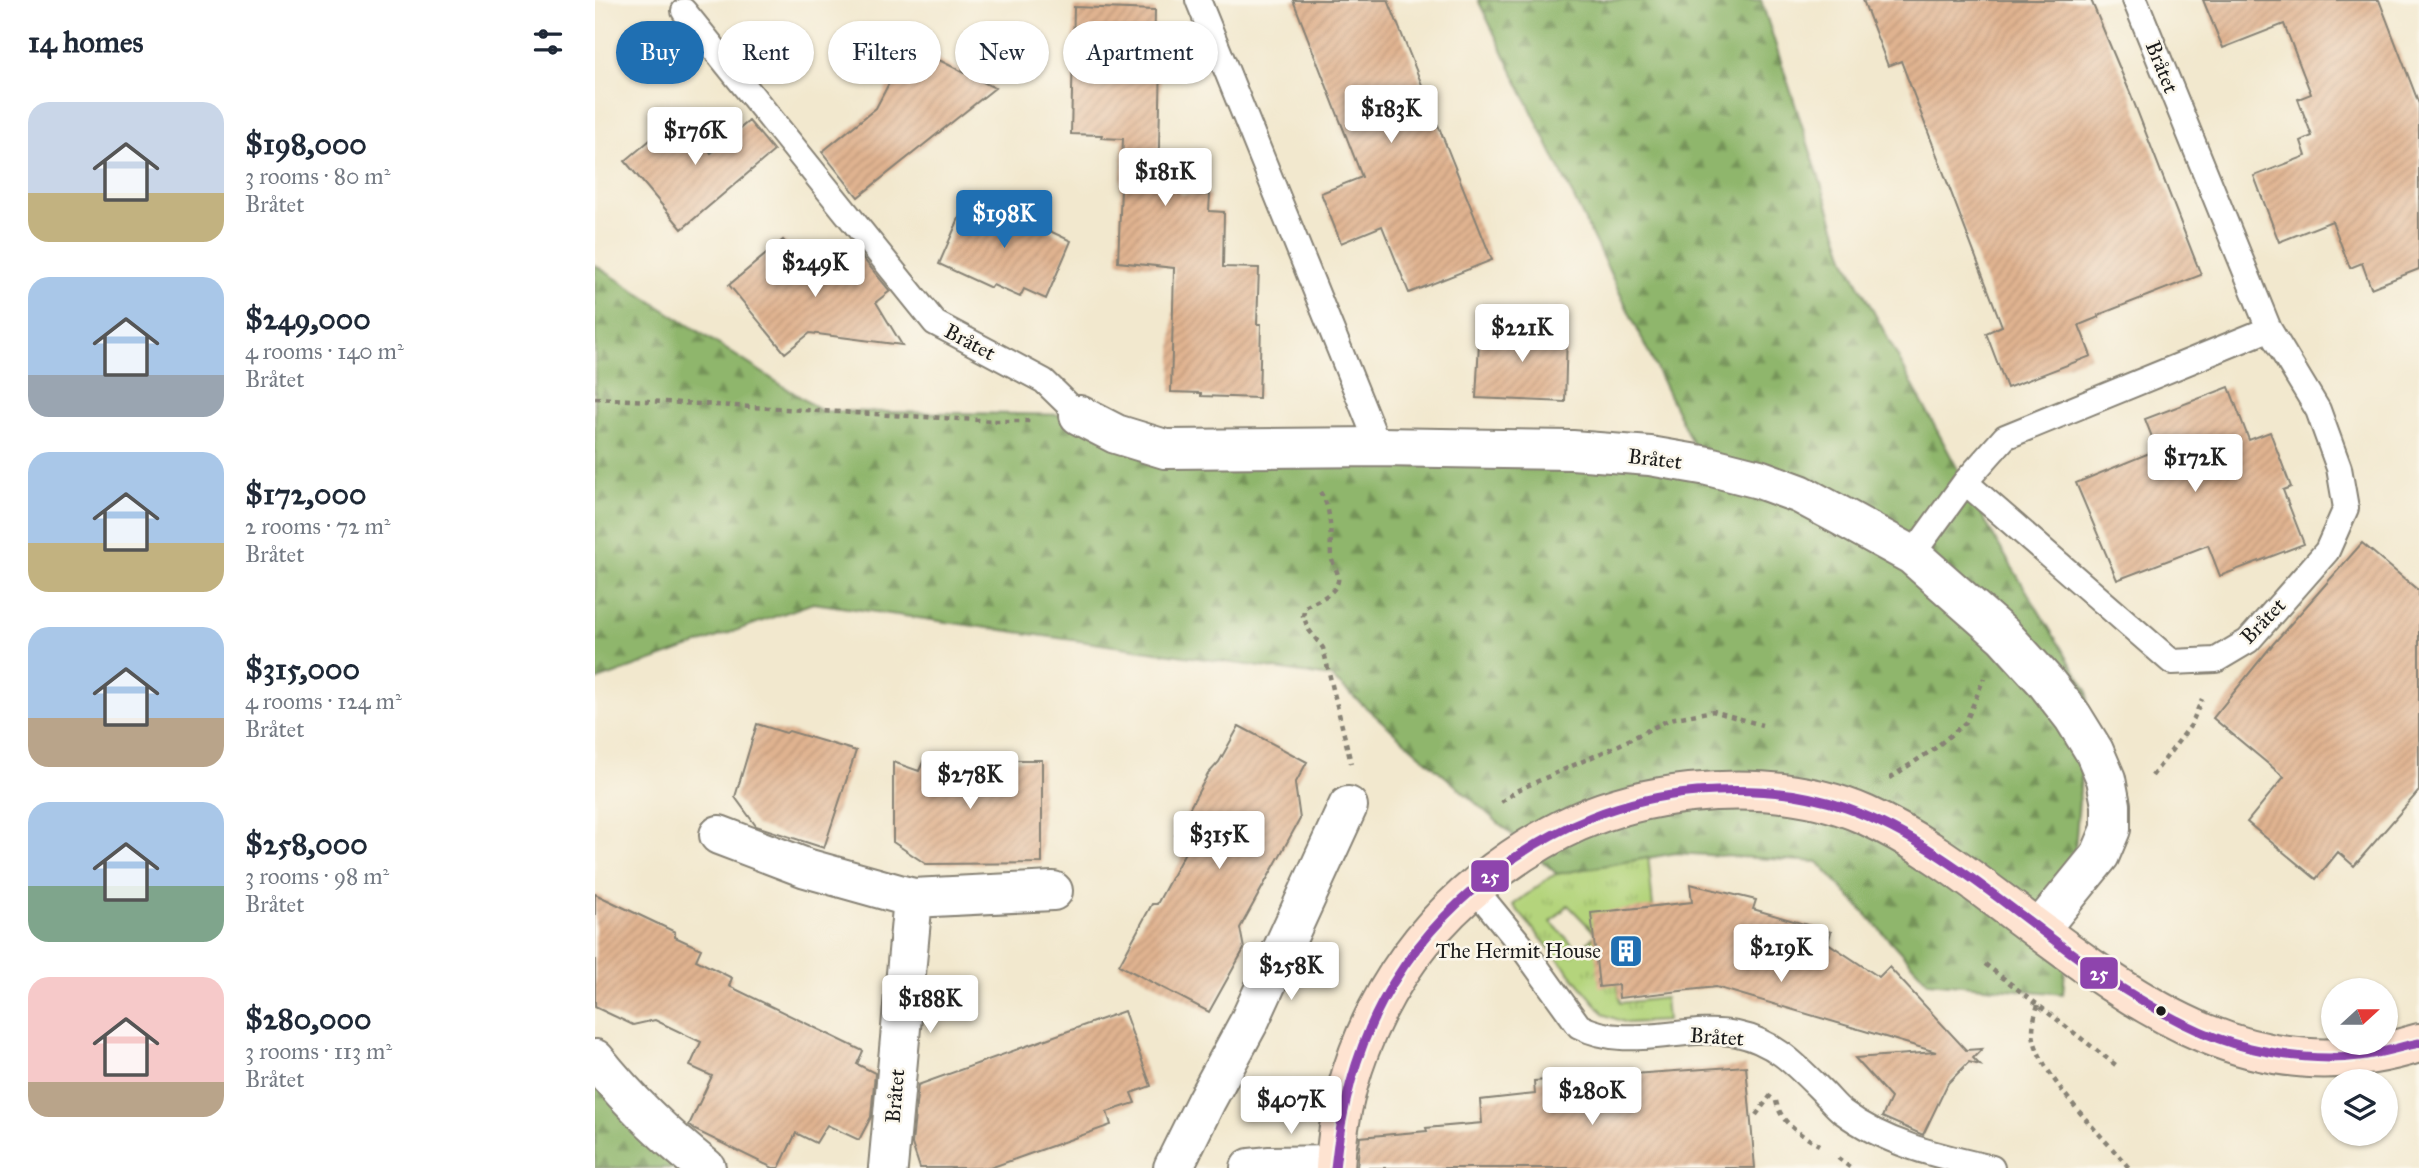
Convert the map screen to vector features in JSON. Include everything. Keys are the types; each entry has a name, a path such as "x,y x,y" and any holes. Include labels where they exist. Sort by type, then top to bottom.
{"main road":[{"path":"1335,1167 1340,1115 1355,1062 1374,1013 1398,973 1428,934 1473,888 1550,833 1611,809 1664,796 1710,791 1763,790 1816,798 1863,814 1911,837 1960,870 2039,930 2170,1019 2227,1042 2267,1054 2309,1058 2356,1056 2419,1043"}],"street":[{"name":"Bråtet","path":"1079,415 1116,434 1165,449 1379,447 1571,450 1650,456 1708,466 1759,479 1800,494 1912,555 2004,636 2045,681 2087,740 2106,779 2111,805 2111,829 2100,855 2039,930"},
{"path":"1173,1168 1249,1021 1348,806"},
{"path":"719,835 806,868 913,898 1053,891"},
{"name":"Bråtet","path":"888,1168 913,898"},
{"path":"595,1059 616,1085 673,1142 706,1168"},
{"path":"1250,1168 1335,1167"}],"lane":[{"path":"1198,0 1379,447"},
{"name":"Bråtet","path":"1965,482 2172,662 2216,660 2248,641 2327,551 2346,508 2339,468 2318,410 2269,329 2135,0"},
{"name":"Bråtet","path":"684,11 935,323 1044,381 1079,415"},
{"path":"1912,555 1965,482 2005,437 2269,329"},
{"name":"Bråtet","path":"1473,888 1520,944 1579,1026 1592,1033 1627,1038 1736,1034 1769,1044 1795,1064 1842,1112 1898,1143 1992,1168"}],"path":[{"path":"595,398 995,421 1043,421 1079,415"},
{"path":"1318,489 1325,498 1332,536 1331,558 1339,577 1331,593 1305,607 1303,617 1323,648 1346,738 1353,774 1348,806"},
{"path":"1887,780 1934,749 1966,722 1988,667"},
{"path":"1501,802 1518,790 1670,719 1713,711 1762,725"},
{"path":"2170,752 2179,742"},
{"path":"1985,964 2117,1066"},
{"path":"2038,1005 2033,1033 2042,1062 2083,1116 2129,1168"}],"green space":[{"path":"1478,0 1761,0 1846,260 1995,539 2088,692 2063,994 1928,982 1818,862 1676,853 1557,874 1331,677 813,603 595,681 595,265 822,411 1079,415 1165,449 1701,461"},
{"path":"1647,843 1653,908 1610,914 1620,1003 1665,998 1667,1021 1627,1023 1605,1015 1513,905 1550,877 1583,861","holes":["1568,905 1596,934 1579,951 1551,922"]},
{"path":"595,1086 713,1168 595,1168"}],"building":[{"path":"1293,0 1388,0 1492,260 1409,293 1382,226 1341,243 1321,193 1362,177"},
{"path":"1863,0 2091,0 2201,275 2079,325 2091,356 2007,388 1986,333 2002,326 1901,61 1888,66"},
{"path":"2203,0 2379,0 2419,104 2419,269 2371,288 2362,263 2350,268 2332,221 2279,242 2254,176 2306,156 2301,141 2312,136 2298,99 2311,94 2284,24 2223,48"},
{"path":"1074,7 1155,10 1155,21 1074,21"},
{"path":"941,61 955,68 955,84 987,84 995,88 858,197 822,152 876,108 889,84 941,84"},
{"path":"1072,84 1160,84 1158,189 1179,190 1179,194 1210,195 1209,211 1224,212 1223,267 1259,268 1259,398 1171,392 1174,268 1118,262 1123,139 1071,134"},
{"path":"680,115 711,153 749,121 774,151 682,229 625,161"},
{"path":"970,193 1071,241 1046,299 1024,289 1020,297 993,285 991,288 939,264"},
{"path":"783,240 815,278 853,246 890,291 876,302 902,345 810,333 785,353 729,285"},
{"path":"1480,324 1538,327 1538,330 1567,332 1565,402 1476,398"},
{"path":"2229,387 2249,440 2270,432 2291,487 2283,490 2304,544 2220,576 2208,545 2117,580 2076,483 2157,450 2145,419"},
{"path":"2362,543 2419,591 2419,791 2354,866 2338,852 2316,879 2247,822 2284,777 2213,718 2273,644"},
{"path":"757,724 856,751 824,848 756,826 735,797"},
{"path":"1239,726 1307,762 1295,784 1300,819 1240,928 1244,949 1209,1012 1119,965 1152,904 1157,904 1190,843 1175,835 1208,774 1219,762"},
{"path":"924,760 1042,760 1042,863 926,864 893,842 893,762 919,771"},
{"path":"1690,884 1756,900 1753,909 1831,932 1828,943 1879,977 1889,967 1966,1050 1982,1049 1973,1058 1980,1065 1969,1062 1948,1083 1923,1135 1882,1117 1891,1098 1855,1058 1936,1052 1716,987 1619,998 1618,985 1599,987 1591,913 1692,902"},
{"path":"595,894 675,932 675,937 701,949 696,960 732,978 729,986 863,1051 857,1064 875,1073 871,1117 859,1140 827,1125 816,1143 796,1133 779,1168 773,1168 689,1125 712,1076 690,1066 701,1042 655,1020 633,1025 595,1007"},
{"path":"1124,1011 1151,1086 1131,1093 1135,1103 1107,1112 1111,1125 990,1168 920,1168 912,1144 918,1085"},
{"path":"1746,1066 1755,1168 1357,1168 1360,1137 1482,1123 1480,1100 1535,1094 1534,1081"}],"transit line":[{"name":"25","path":"1335,1168 1351,1080 1365,1039 1404,966 1430,932 1496,871 1542,841 1591,817 1670,795 1735,790 1791,794 1828,802 1883,824 1954,865 2120,987 2167,1015 2233,1044 2318,1058 2367,1055 2419,1043"}],"place":[{"name":"The Hermit House","path":"1626,951"}]}
